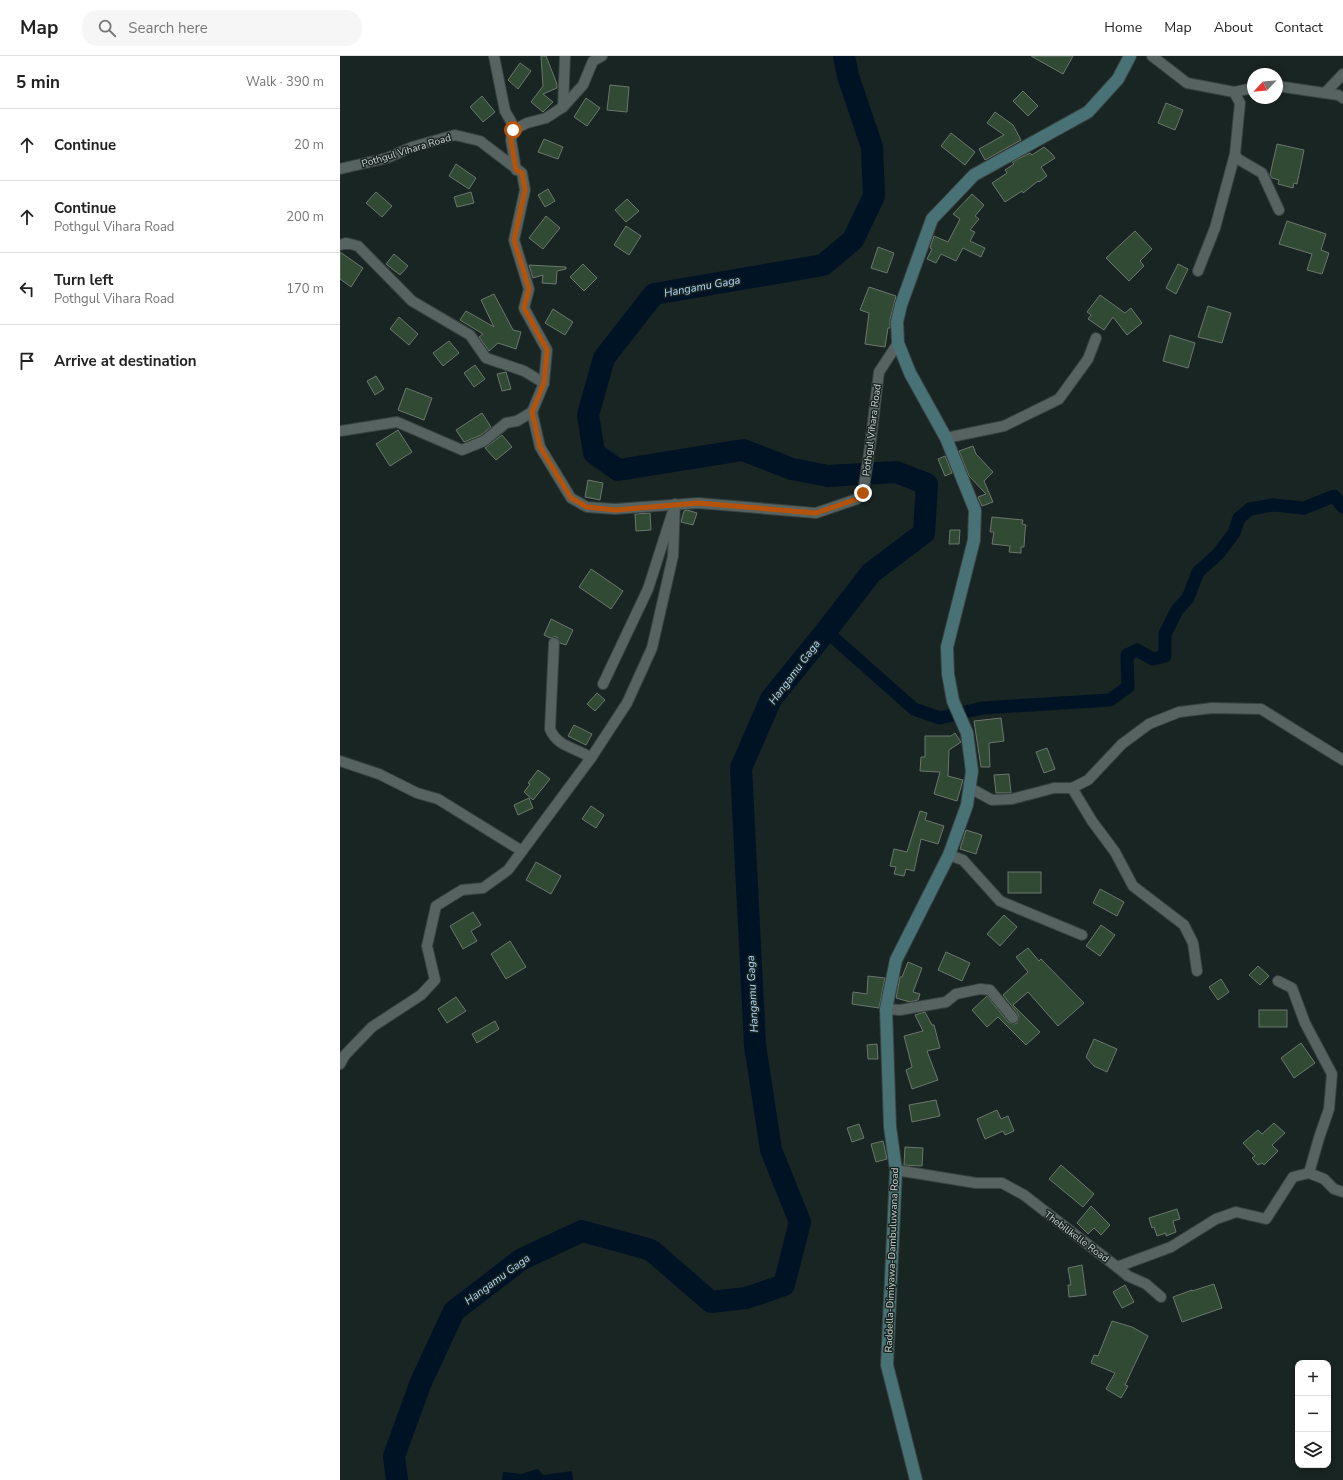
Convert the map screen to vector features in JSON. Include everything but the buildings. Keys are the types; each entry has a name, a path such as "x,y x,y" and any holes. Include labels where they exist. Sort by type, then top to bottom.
{"street":[{"path":"494,56 505,111 513,125 511,140 516,170"},
{"path":"563,107 565,56"},
{"path":"513,130 527,123 546,118 563,107 583,85 593,61 602,56"},
{"name":"Raddella-Dimiyawa-Dambuluwana Road","path":"916,1480 888,1365 896,1170 890,1127 886,1009 896,960 949,855 968,805 972,771 967,733 953,701 948,674 947,647 974,540 975,510 946,438 910,372 898,343 897,322 901,305 932,219 974,175 1088,112 1118,79 1130,56"},
{"path":"1152,56 1187,83 1234,92 1247,89"},
{"path":"1325,93 1343,74"},
{"path":"1283,87 1338,95 1343,98"},
{"path":"1198,271 1215,228 1235,154 1240,103 1234,92"},
{"name":"Pothgul Vihara Road","path":"340,169 387,158 412,147 455,136 480,141 516,170 522,173 525,190 514,240 529,289 524,308 547,350 544,383 532,412 540,447 571,498 587,507 615,510 698,503 816,513 857,499 863,493 879,372 898,343"},
{"path":"1235,154 1238,159 1262,173 1279,210"},
{"path":"340,244 346,243 358,246 412,301 470,335 486,358 524,371 544,383"},
{"path":"946,438 1004,426 1059,399 1088,359 1096,338"},
{"path":"340,431 397,422 462,450 484,441 506,423 517,421 532,412"},
{"path":"603,684 648,589 675,504"},
{"path":"340,1064 345,1055 372,1027 421,995 435,980 427,946 436,906 462,890 483,888 508,870 591,758 627,703 652,648 673,556 675,504"},
{"path":"554,643 550,729 553,737 564,745 583,752 591,758"},
{"path":"970,788 992,800 1012,799 1054,788 1072,788 1088,780 1122,744 1149,724 1179,712 1212,708 1261,709 1343,760"},
{"path":"340,761 379,774 417,793 438,799 522,851"},
{"path":"1072,788 1092,821 1115,852 1133,886 1184,925 1193,943 1197,971"},
{"path":"949,855 963,860 1000,901 1082,935"},
{"path":"1278,981 1292,988 1305,1023 1332,1074 1329,1109 1309,1173 1324,1179 1334,1189 1343,1192"},
{"path":"886,1009 900,1010 946,1002 956,994 980,989 990,990 1013,1018"},
{"name":"Thebilikelle Road","path":"896,1170 976,1183 1002,1183 1024,1195 1117,1266 1171,1247 1216,1219 1236,1212 1266,1219 1293,1177 1309,1173"},
{"path":"1117,1266 1128,1276 1146,1284 1161,1297"}],"water":[{"path":"538,1469 543,1475 572,1471 573,1480 502,1480 503,1472 521,1474"}],"waterway":[{"name":"Hangamu Gaga","path":"397,1480 394,1456 421,1382 454,1311 522,1259 582,1231 651,1250 711,1302 746,1298 784,1285 800,1222 771,1150 755,1045 741,768 771,699 871,573 924,533 927,484 896,472 828,476 792,469 743,450 618,470 594,453 588,415 604,358 654,294 823,265 853,240 874,196 872,147 848,76 844,56"},
{"path":"826,631 914,709 940,718 982,708 1110,700 1128,687 1127,655 1137,650 1153,659 1165,656 1165,634 1177,610 1188,598 1198,572 1218,554 1234,533 1239,518 1250,509 1273,505 1304,508 1334,496 1343,507"}],"route":[{"path":"513,130 511,140 516,170 522,173 525,190 514,240 529,289 524,308 547,350 544,383 532,412 540,447 571,498 587,507 615,510 698,503 816,513 857,499 863,493"}]}
